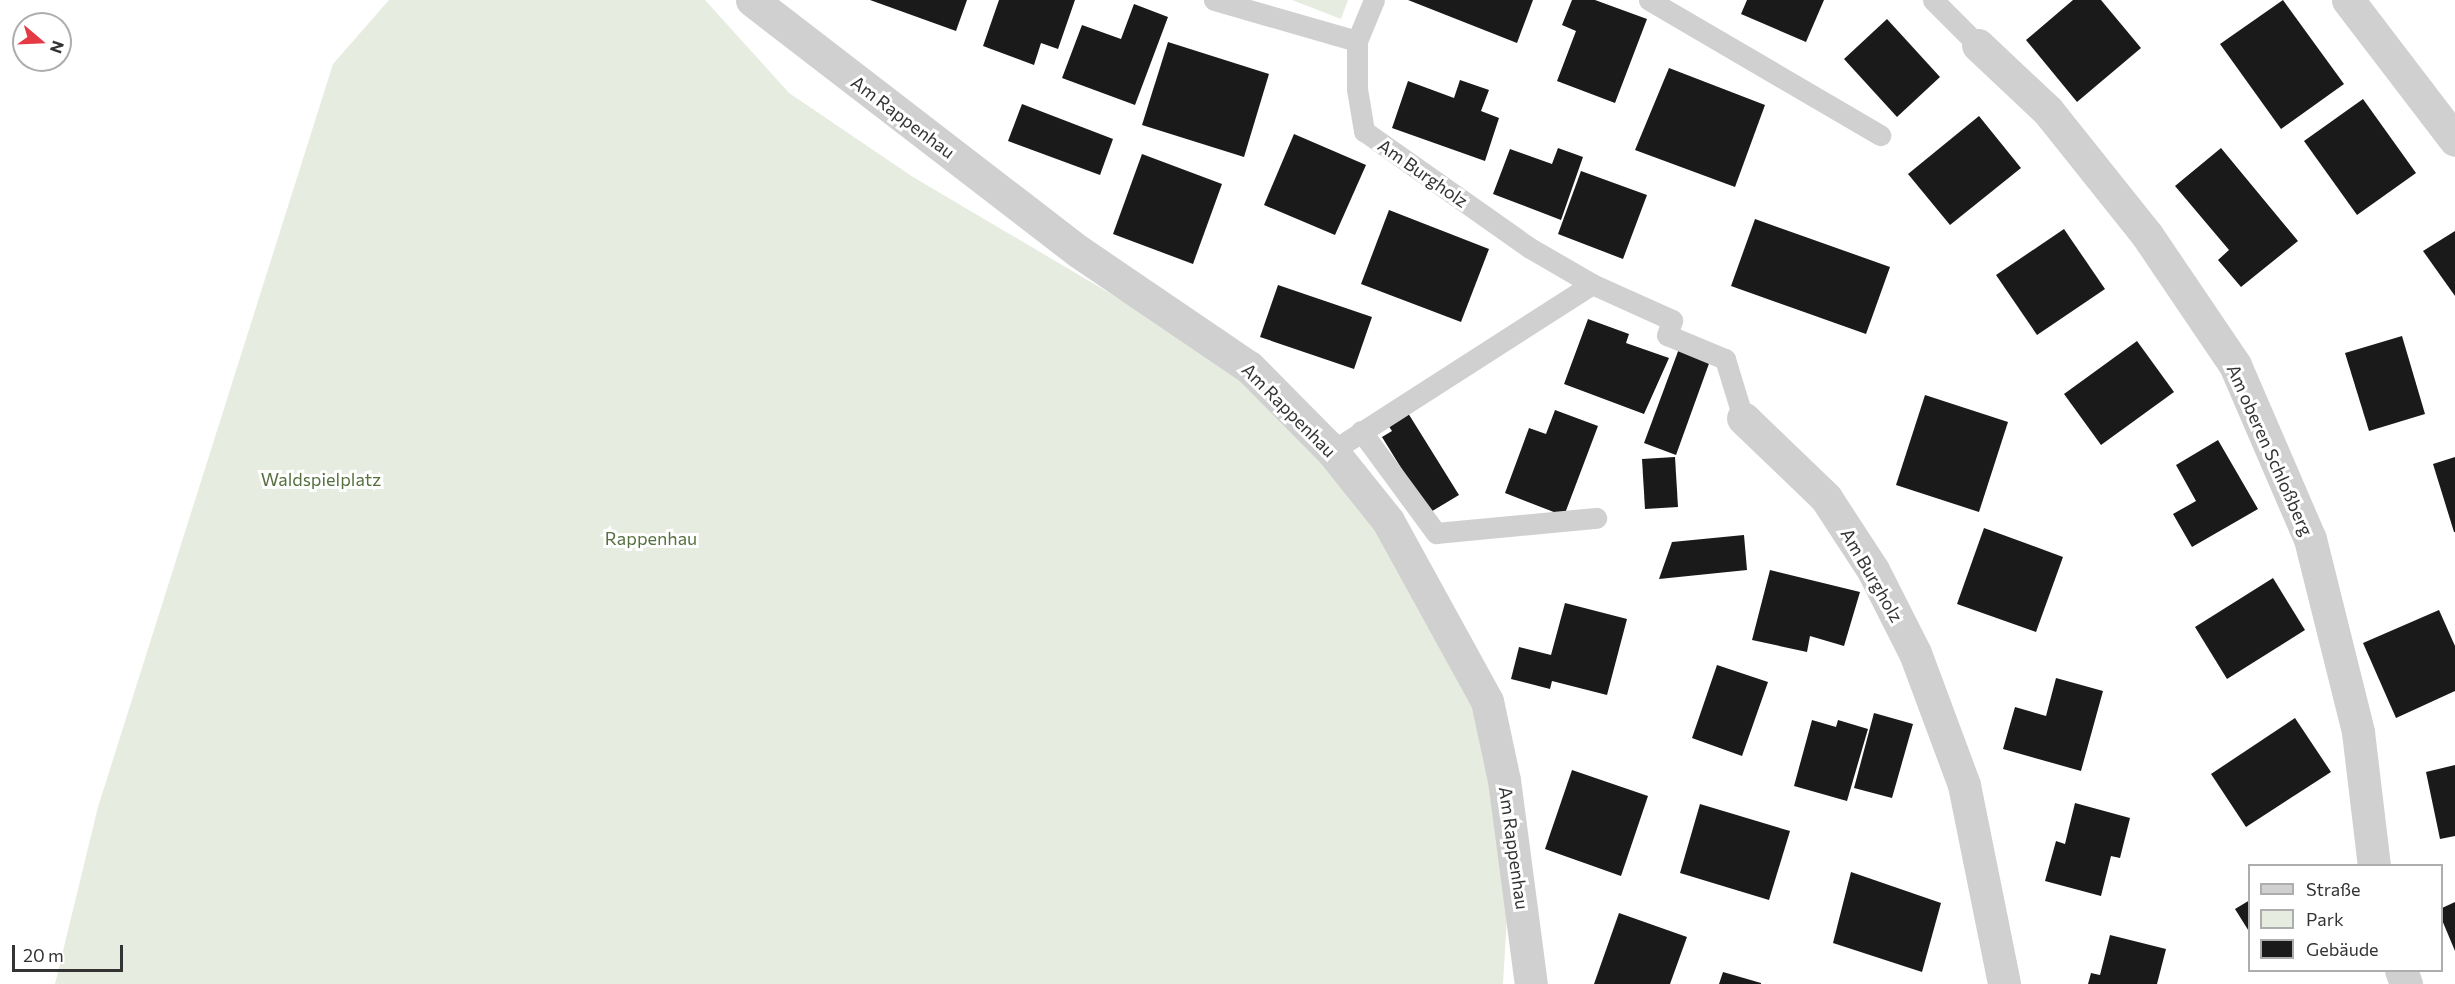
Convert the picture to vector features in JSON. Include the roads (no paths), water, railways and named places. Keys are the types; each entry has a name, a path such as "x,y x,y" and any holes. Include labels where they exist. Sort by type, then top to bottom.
{"street":[{"name":"Am Rappenhau","path":"752,0 1077,251 1249,367 1332,451 1389,521 1487,701 1504,780 1531,984"},
{"path":"2348,0 2455,140"},
{"name":"Am oberen Schloßberg","path":"1978,45 2048,111 2147,235 2235,365 2310,539 2358,732 2374,864"},
{"name":"Am Burgholz","path":"1743,418 1826,498 1873,570 1915,653 1964,785 2004,984"}],"lane":[{"path":"1214,0 1357,41 1374,0"},
{"path":"1649,0 1880,135"},
{"path":"1933,0 1978,45"},
{"name":"Am Burgholz","path":"1357,41 1357,89 1364,131 1530,248 1592,284 1672,320 1667,335 1725,359 1743,418"},
{"path":"1332,451 1592,284"},
{"path":"1361,431 1436,533 1596,518"}],"park label":[{"name":"Waldspielplatz","path":"321,479"},
{"name":"Rappenhau","path":"651,538"}]}
